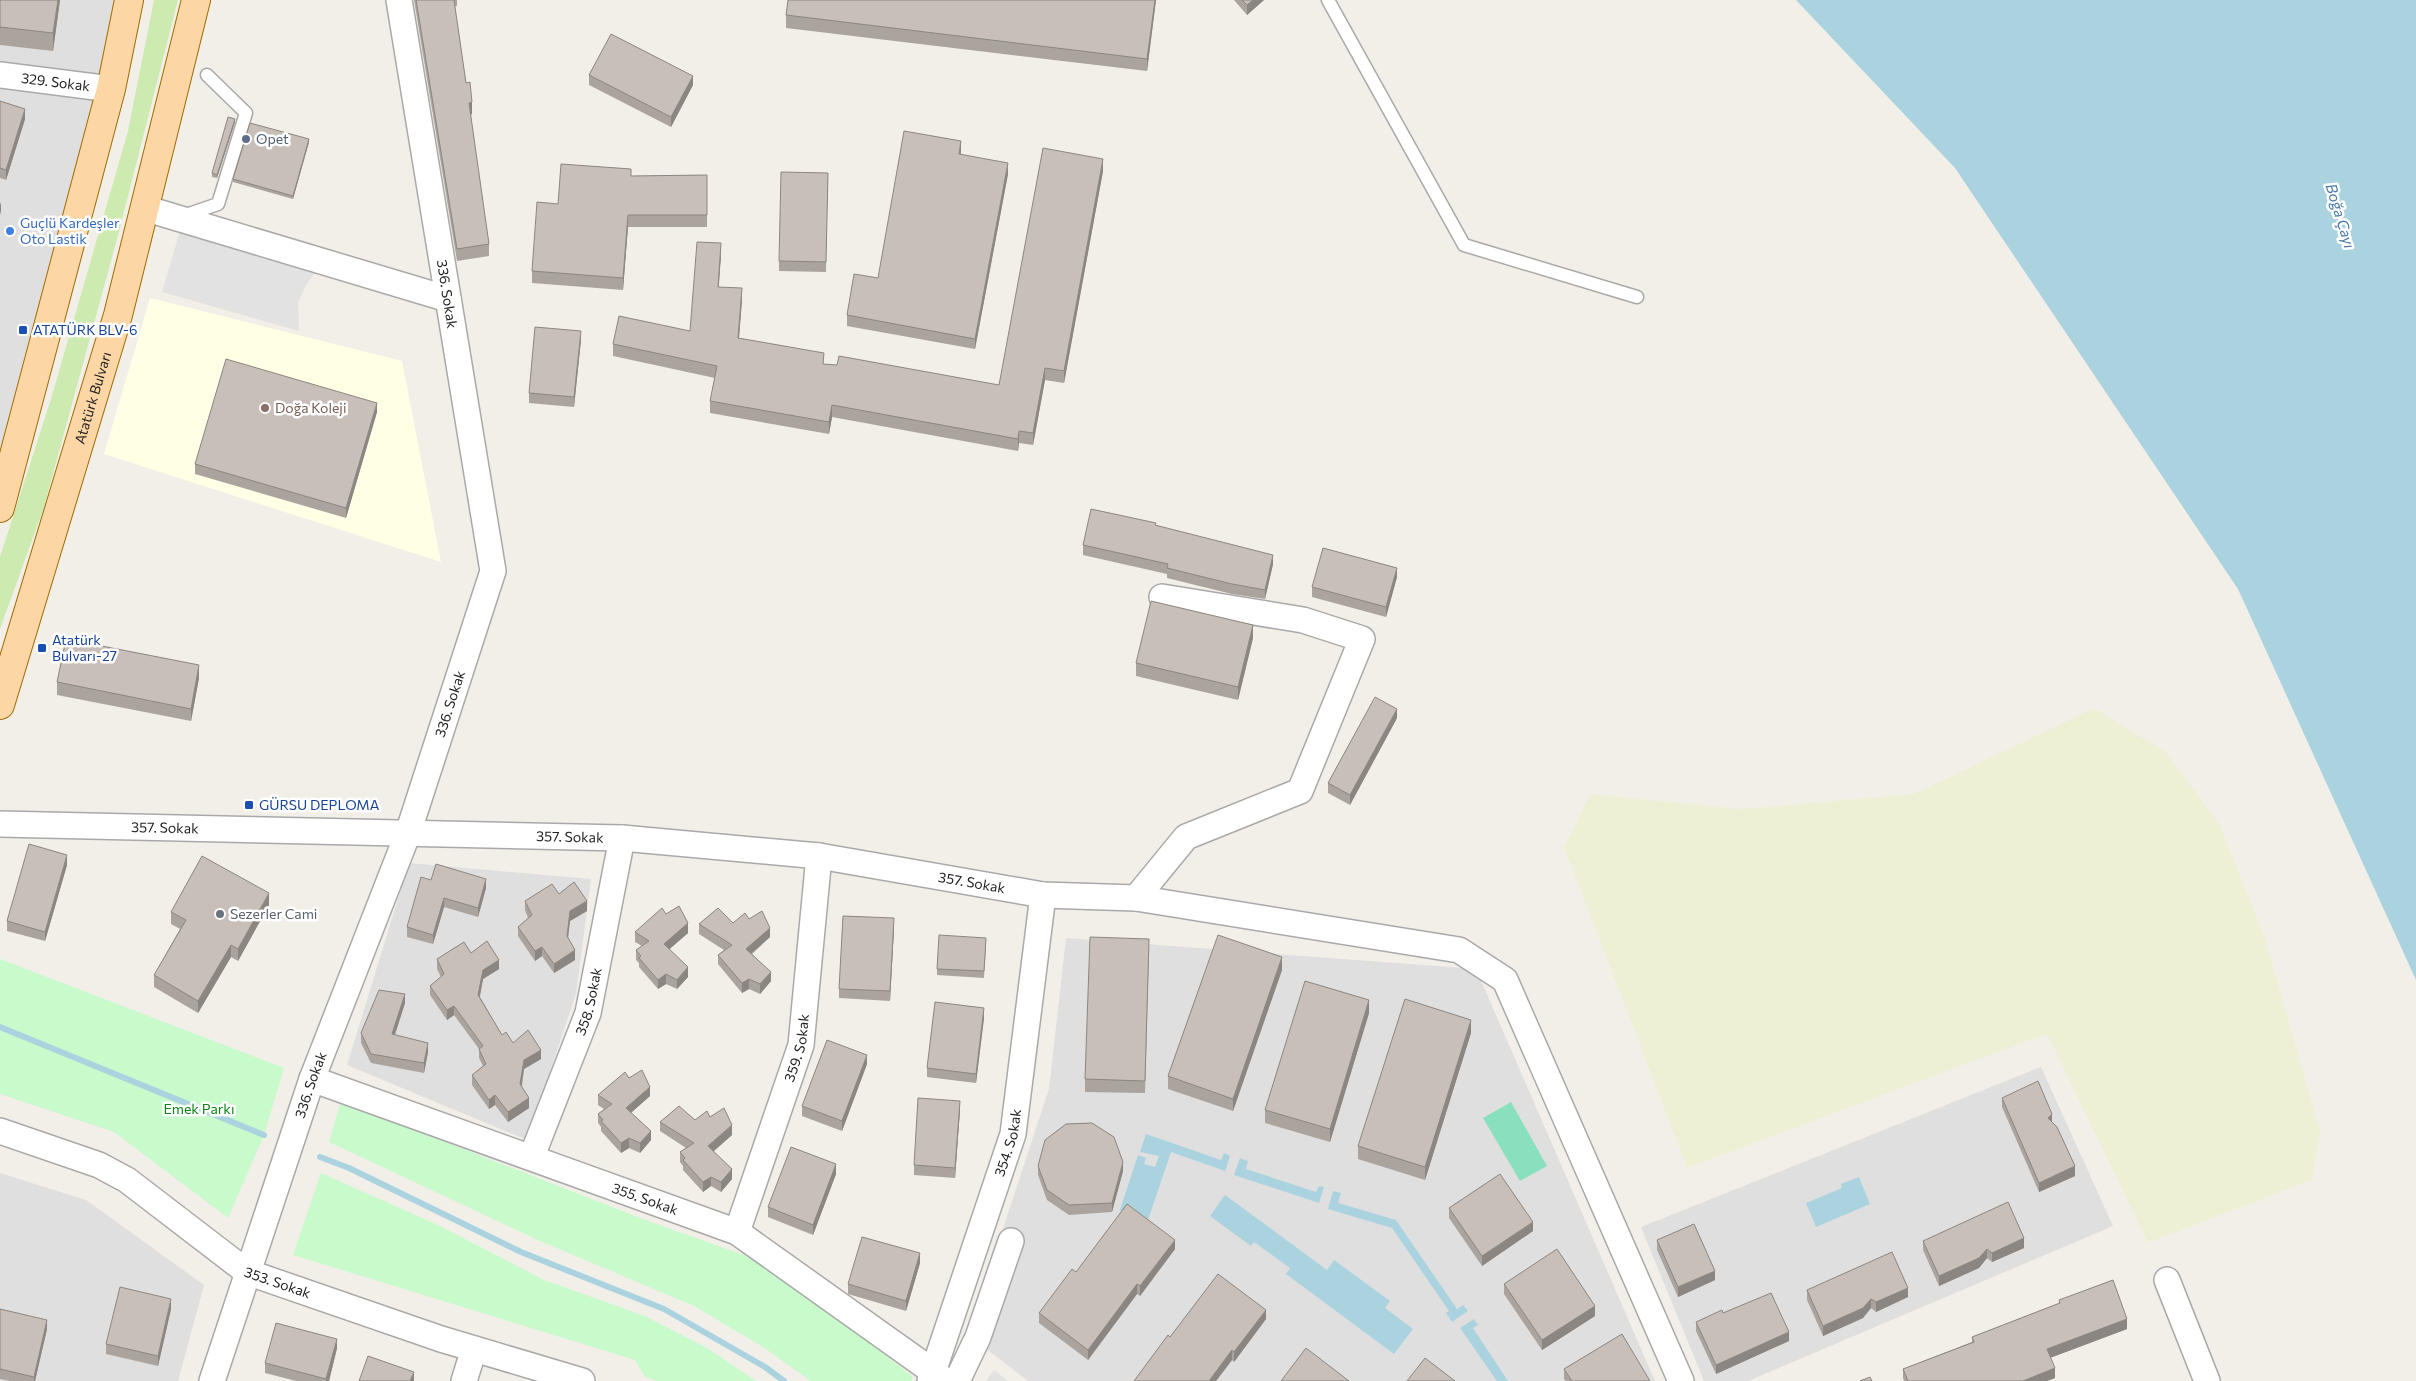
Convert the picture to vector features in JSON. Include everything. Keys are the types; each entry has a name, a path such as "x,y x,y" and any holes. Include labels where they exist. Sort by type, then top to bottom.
{"main road":[{"path":"0,508 111,89 129,0"},
{"name":"Atatürk Bulvarı","path":"0,705 118,314 196,0"}],"street":[{"name":"336. Sokak","path":"212,1381 312,1079 408,833 493,572 399,0"},
{"name":"329. Sokak","path":"0,75 111,89"},
{"path":"144,208 448,299"},
{"path":"1136,898 1186,837 1300,791 1362,639 1303,620 1162,597"},
{"name":"357. Sokak","path":"0,824 622,838 819,856 1043,895 1136,898 1459,950 1505,980 1681,1381"},
{"name":"358. Sokak","path":"532,1156 588,1013 622,838"},
{"name":"359. Sokak","path":"737,1232 801,1045 819,856"},
{"name":"354. Sokak","path":"937,1378 1013,1134 1043,895"},
{"name":"355. Sokak","path":"312,1079 532,1156 737,1232 937,1378"},
{"name":"353. Sokak","path":"0,1131 99,1165 127,1180 247,1272 474,1349 582,1381"},
{"path":"957,1381 978,1337 1011,1241"},
{"path":"2167,1280 2207,1381"},
{"path":"464,1381 474,1349"}],"lane":[{"path":"1328,0 1464,244 1637,297"},
{"path":"178,218 218,204 246,113 208,75"}],"shaded area":[{"path":"0,0 129,0 0,508"},
{"path":"180,231 317,270 306,285 298,303 299,331 162,292"},
{"name":"Doğa Koleji","path":"150,298 402,361 441,562 104,454"},
{"path":"2094,708 2166,752 2220,825 2265,938 2320,1131 2312,1180 2148,1243 2047,1034 1687,1168 1564,847 1590,794 1742,809 1914,794"},
{"path":"409,863 591,879 576,994 527,1140 347,1065"},
{"path":"1066,938 1476,969 1655,1381 1028,1381 968,1335 1049,1089"},
{"path":"2041,1067 2113,1226 1748,1381 1704,1381 1641,1227"},
{"path":"0,1173 86,1200 204,1285 178,1381 0,1381"},
{"path":"994,1370 1008,1381 986,1381"}],"green space":[{"path":"154,0 178,0 117,239 44,507 0,629 0,557 51,399 128,131"},
{"name":"Emek Parkı","path":"0,959 284,1068 264,1135 228,1218 114,1132 0,1094"},
{"path":"341,1101 640,1218 772,1265 913,1377 911,1381 811,1381 763,1347 694,1306 540,1241 329,1142"},
{"path":"1511,1102 1547,1166 1520,1181 1483,1118"},
{"path":"321,1173 438,1225 544,1280 645,1316 707,1348 756,1381 657,1381 645,1377 635,1360 293,1255"}],"water":[{"name":"Boğa Çayı","path":"1796,0 2416,0 2416,980 2238,589 1955,168"},
{"path":"1146,1134 1221,1160 1224,1153 1230,1156 1225,1171 1171,1152 1148,1220 1120,1210 1138,1155 1146,1158 1144,1164 1155,1167 1159,1156 1140,1152"},
{"path":"1240,1158 1248,1161 1246,1169 1316,1192 1319,1186 1324,1187 1319,1203 1234,1175"},
{"path":"1859,1177 1870,1204 1816,1227 1806,1203 1842,1188 1841,1184"},
{"path":"1333,1191 1341,1193 1338,1203 1396,1220 1457,1309 1463,1305 1468,1311 1452,1322 1446,1313 1449,1311 1392,1228 1328,1209"},
{"path":"1225,1195 1327,1270 1334,1260 1390,1301 1385,1308 1413,1329 1394,1354 1286,1274 1290,1268 1254,1242 1251,1246 1210,1216"},
{"path":"1474,1319 1478,1325 1473,1328 1508,1381 1497,1381 1460,1328"}],"building":[{"path":"0,0 58,0 53,33 0,27"},
{"path":"416,0 454,0 466,83 470,82 472,102 469,103 489,244 457,249"},
{"path":"788,0 1155,0 1147,59 786,15"},
{"path":"1242,0 1253,0 1247,5"},
{"path":"611,34 693,76 671,117 589,75"},
{"path":"0,101 25,109 6,170 0,168"},
{"path":"228,117 235,119 217,175 212,173"},
{"path":"250,123 309,139 293,196 233,179"},
{"path":"904,131 961,141 959,154 1008,163 975,339 847,315 854,274 878,278"},
{"path":"1043,148 1103,159 1064,371 1045,368 1033,433 1019,431 1018,439 832,405 829,422 710,401 717,366 613,344 619,316 690,331 697,242 721,243 718,287 742,288 738,338 824,353 823,364 837,365 839,356 999,385"},
{"path":"561,164 631,169 631,176 707,175 707,215 628,215 623,278 532,271 537,202 558,204"},
{"path":"781,172 828,173 826,262 779,261"},
{"path":"535,327 581,331 574,397 529,393"},
{"path":"226,359 377,403 346,508 195,464"},
{"path":"1091,509 1156,523 1155,525 1273,555 1265,590 1167,568 1168,564 1083,545"},
{"path":"1323,548 1397,568 1386,607 1312,587"},
{"path":"1151,601 1253,625 1238,687 1136,663"},
{"path":"66,639 199,665 191,709 57,682"},
{"path":"1375,697 1397,709 1350,795 1328,783"},
{"path":"29,844 67,855 45,932 7,921"},
{"path":"202,856 269,893 238,949 231,945 198,1001 154,975 186,920 171,912"},
{"path":"436,864 486,879 478,908 444,898 433,935 407,927 421,877 431,880"},
{"path":"574,882 587,901 570,911 567,936 575,950 554,964 542,947 535,951 518,927 532,915 525,901 552,884 559,894"},
{"path":"679,906 688,923 664,944 688,967 677,980 666,974 658,980 639,958 641,956 636,950 649,941 635,932 662,908 666,914"},
{"path":"718,908 733,923 745,913 749,919 762,911 770,928 746,949 771,972 760,984 749,979 742,983 718,955 732,945 699,924"},
{"path":"843,916 894,918 890,991 839,989"},
{"path":"939,935 986,938 984,971 937,969"},
{"path":"1218,935 1282,957 1233,1099 1168,1076"},
{"path":"1090,937 1149,939 1145,1081 1085,1079"},
{"path":"487,941 499,960 483,970 478,995 502,1035 506,1032 513,1043 528,1030 541,1050 524,1060 520,1084 529,1098 508,1112 495,1095 489,1100 472,1075 486,1064 479,1049 483,1046 454,1006 447,1010 430,986 444,974 437,959 464,942 471,953"},
{"path":"1305,981 1369,1000 1330,1129 1265,1110"},
{"path":"379,990 405,994 392,1034 428,1043 424,1063 371,1054 361,1033"},
{"path":"1405,999 1471,1020 1425,1167 1358,1146"},
{"path":"935,1002 984,1008 976,1074 927,1068"},
{"path":"827,1040 867,1055 842,1121 802,1106"},
{"path":"642,1070 650,1087 626,1108 651,1131 640,1143 629,1138 621,1143 601,1121 603,1120 598,1114 612,1104 598,1095 625,1072 629,1078"},
{"path":"2038,1081 2052,1114 2048,1118 2057,1127 2075,1166 2039,1183 2002,1098"},
{"path":"918,1098 960,1101 955,1168 914,1165"},
{"path":"679,1106 695,1120 707,1111 710,1117 724,1108 732,1125 708,1146 732,1169 721,1182 711,1177 703,1182 683,1160 685,1158 680,1152 694,1143 660,1122"},
{"path":"1092,1123 1114,1137 1123,1162 1112,1203 1069,1205 1047,1190 1038,1166 1045,1140 1066,1124"},
{"path":"791,1147 836,1164 813,1225 768,1207"},
{"path":"1500,1174 1533,1222 1482,1256 1449,1208"},
{"path":"2008,1202 2024,1238 1992,1253 1987,1249 1979,1258 1939,1276 1923,1241"},
{"path":"1127,1204 1175,1240 1140,1286 1137,1284 1088,1350 1039,1313 1072,1269 1076,1272"},
{"path":"1694,1224 1715,1271 1678,1287 1657,1240"},
{"path":"862,1237 920,1253 906,1301 848,1284"},
{"path":"1557,1249 1595,1306 1542,1340 1504,1284"},
{"path":"1892,1252 1908,1288 1876,1302 1871,1299 1863,1308 1823,1326 1807,1290"},
{"path":"1218,1274 1266,1310 1234,1352 1232,1350 1209,1381 1134,1381 1168,1335 1170,1337"},
{"path":"2113,1280 2127,1319 2047,1349 2055,1368 2023,1381 1908,1381 1903,1369 1974,1342 1972,1337 2060,1303 2059,1300"},
{"path":"120,1287 171,1299 158,1356 106,1344"},
{"path":"1771,1293 1789,1332 1716,1365 1696,1322 1722,1310 1723,1313"},
{"path":"0,1309 47,1320 34,1377 0,1369"},
{"path":"276,1323 337,1339 326,1379 265,1363"},
{"path":"1622,1334 1650,1381 1572,1381 1564,1369"},
{"path":"1306,1348 1349,1381 1281,1381"},
{"path":"368,1356 414,1372 410,1381 359,1381"},
{"path":"1425,1358 1455,1381 1407,1381"},
{"path":"1870,1377 1872,1381 1860,1381"}],"waterway":[{"path":"0,1027 264,1135"},
{"path":"320,1157 349,1168 521,1252 664,1309 765,1367 784,1381"}],"place":[{"name":"Opet","path":"246,139"},
{"name":"Guçlü Kardeşler Oto Lastik","path":"10,231"},
{"name":"ATATÜRK BLV-6","path":"23,330"},
{"name":"Doğa Koleji","path":"265,408"},
{"name":"Atatürk Bulvarı-27","path":"42,648"},
{"name":"GÜRSU DEPLOMA","path":"249,805"},
{"name":"Sezerler Cami","path":"220,914"}]}
